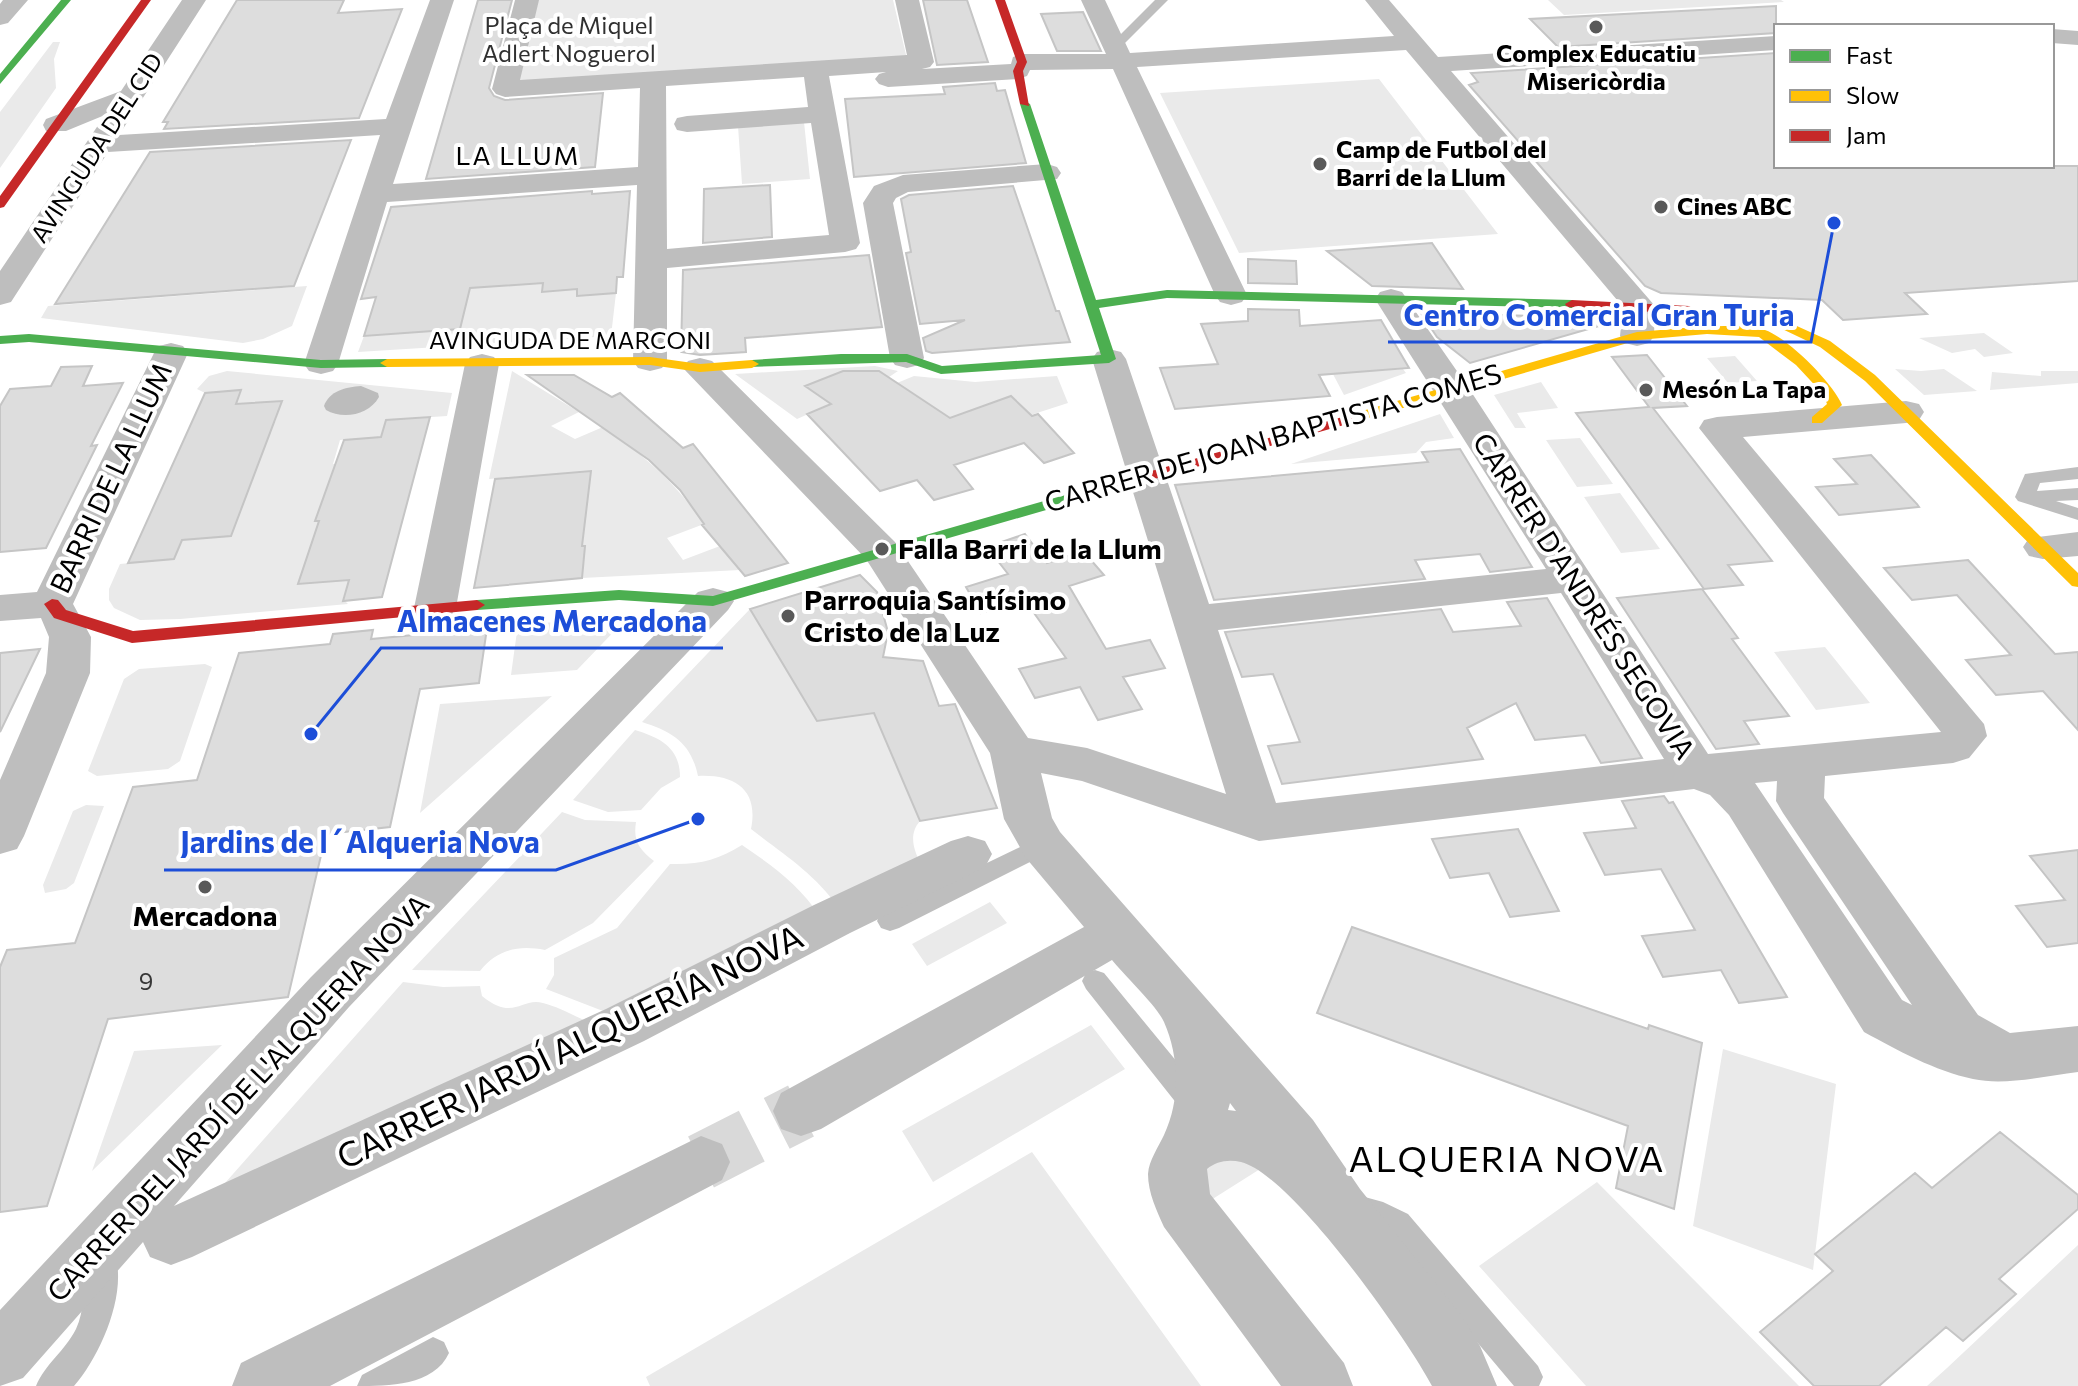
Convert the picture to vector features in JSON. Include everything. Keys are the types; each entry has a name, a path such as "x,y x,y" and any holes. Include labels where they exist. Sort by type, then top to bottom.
{"street":[{"path":"0,18 16,0"},
{"path":"0,81 66,0"},
{"name":"AVINGUDA DEL CID","path":"0,204 56,125 91,60 146,0"},
{"name":"AVINGUDA DEL CID","path":"0,295 194,0"},
{"path":"321,364 397,126 442,0"},
{"path":"527,0 505,89 653,80 819,89 1020,66 1412,42"},
{"path":"687,124 921,62 907,0"},
{"path":"1000,0 1020,66 1027,113 1259,823"},
{"path":"1093,0 1231,295"},
{"path":"1377,0 1638,321"},
{"path":"2054,36 2078,38"},
{"path":"1430,65 1774,43"},
{"path":"56,125 131,96 91,60"},
{"path":"650,361 653,80"},
{"path":"651,260 845,243 819,89"},
{"path":"102,144 397,126"},
{"path":"907,358 878,203 884,192 903,184 1047,173"},
{"path":"377,194 652,175"},
{"path":"1091,305 1167,294 1391,299 1762,333 1786,348 1830,393 1835,405 1817,420"},
{"name":"CARRER D'ANDRÉS SEGOVIA","path":"1391,299 1451,387 1572,579 1708,771 1727,783 1746,803 1883,1016 1974,1056 2022,1056"},
{"path":"1638,321 1759,316 1793,326 1835,352 1906,412 1996,500 2060,546 2078,582"},
{"name":"CARRER DE JOAN BAPTISTA COMES","path":"713,601 1451,387 1638,321"},
{"name":"AVINGUDA DE MARCONI","path":"0,340 29,338 321,364 650,361 700,368 841,358 907,358 941,370 1109,359"},
{"name":"BARRI DE LA LLUM","path":"56,609 171,353"},
{"path":"435,608 482,364"},
{"path":"700,368 881,551 1013,752 1028,819 1043,845 1293,1138 1336,1202 1450,1349 1465,1386"},
{"path":"1013,752 1087,765 1259,823 1708,771 1953,747 1964,736 1962,724 1717,428 1906,412"},
{"path":"1192,619 1572,579"},
{"path":"68,673 83,659 107,645 132,637 435,608 619,595 713,601"},
{"name":"CARRER DEL JARDÍ DE L'ALQUERIA NOVA","path":"0,1356 341,980 713,601"},
{"path":"0,608 56,609 132,637"},
{"path":"0,836 68,673 70,637 56,609"},
{"path":"1809,760 1800,780 1800,801 1959,1031 1990,1050 2022,1056 2078,1049"},
{"name":"CARRER JARDÍ ALQUERÍA NOVA","path":"171,1237 625,1025 832,919 968,854"},
{"path":"807,1119 862,1076 1116,933"},
{"path":"1184,1011 1207,1070 1195,1129 1176,1179 1185,1208 1321,1386"},
{"path":"1195,1129 1238,1134 1259,1141 1284,1156 1336,1202"},
{"path":"264,1386 637,1194 712,1167"}],"lane":[{"path":"1123,60 1117,44 1162,0"},
{"path":"2025,497 2032,478 2078,473"},
{"path":"1996,500 2078,494"},
{"path":"2025,497 2078,514"},
{"path":"890,921 1043,845"},
{"path":"1095,981 1195,1129"},
{"path":"1336,1202 1383,1216 1397,1224 1527,1377"},
{"path":"52,1386 88,1340 100,1309 103,1242"},
{"path":"373,1386 433,1353"}],"green space":[{"name":"Plaça de Miquel Adlert Noguerol","path":"537,0 893,0 907,59 519,82"},
{"path":"1548,0 1781,0 1784,2 1564,15"},
{"path":"53,42 60,42 54,59 56,88 0,168 0,112"},
{"name":"Camp de Futbol del Barri de la Llum","path":"1379,79 1498,234 1239,253 1160,93"},
{"path":"804,122 810,179 742,184 738,126"},
{"path":"543,283 542,292 577,289 577,296 616,293 611,336 358,352 364,336 460,329 470,288"},
{"path":"307,286 292,326 263,339 243,343 41,318 48,306"},
{"path":"1984,333 2013,353 1984,357 1975,349 1952,353 1919,338"},
{"path":"1365,356 1374,371 1403,369 1406,373 1344,395 1325,359"},
{"path":"1735,356 1757,381 1728,383 1707,358"},
{"path":"875,366 898,371 889,377 806,386 831,404 797,419 735,374"},
{"path":"1895,369 1944,369 1977,391 1924,395"},
{"path":"227,371 452,393 447,416 387,420 381,437 340,440 333,464 377,461 315,521 364,518 299,584 349,580 343,599 348,604 140,620 114,608 109,600 109,589 120,564 174,559 230,426 275,422 282,401 236,404 241,390 205,393 197,389 209,376"},
{"path":"512,371 579,412 551,426 575,439 603,427 646,460 682,495 704,524 667,538 683,560 720,546 740,570 582,578 585,546 552,549 588,494 591,471 489,479"},
{"path":"2041,371 2078,371 2078,383 1990,390 1992,372 2041,376"},
{"path":"914,376 975,382 1057,376 1068,403 935,446 897,383"},
{"path":"1541,382 1558,408 1517,413 1526,428 1515,428 1494,395"},
{"path":"1440,414 1454,438 1426,442 1416,453 1291,464"},
{"path":"1580,438 1613,484 1577,487 1546,440"},
{"path":"1620,493 1660,549 1621,553 1584,497"},
{"path":"750,609 817,721 874,713 920,821 913,839 923,868 838,907 808,874 751,829 751,804 741,787 723,778 698,776 691,755 679,740 642,722"},
{"path":"626,619 577,670 511,675 518,624"},
{"path":"1825,647 1870,703 1816,710 1774,652"},
{"path":"205,664 212,667 180,761 168,769 97,776 88,771 124,679 139,669"},
{"path":"552,696 420,813 440,704"},
{"path":"635,730 661,741 673,751 680,777 661,788 641,810 608,812 573,800"},
{"path":"86,805 104,806 74,883 66,889 45,893 43,885 73,811"},
{"path":"562,812 585,820 636,822 638,844 654,861 593,923 545,950 509,950 480,971 412,970"},
{"path":"742,845 785,877 820,916 621,1018 546,989 554,975 554,958 617,928 670,864 708,860"},
{"path":"990,902 1007,923 927,966 912,944"},
{"path":"403,982 443,987 480,986 482,996 493,1004 510,1008 543,1003 598,1026 195,1217"},
{"path":"1091,1025 1125,1069 933,1182 902,1131"},
{"path":"222,1045 92,1171 134,1051"},
{"path":"1723,1049 1836,1084 1813,1270 1693,1226"},
{"path":"1032,1152 1201,1386 650,1386 646,1377"},
{"path":"1217,1154 1268,1164 1211,1200 1203,1188 1207,1164"},
{"path":"1597,1182 1799,1386 1586,1386 1479,1266"},
{"path":"2078,1245 2078,1386 1927,1386 1947,1368"}],"shaded area":[{"path":"361,386 378,393 379,397 369,408 348,415 326,410 326,401 334,393"}],"building":[{"path":"237,0 344,0 338,13 402,9 359,118 164,129 168,122 163,122"},
{"path":"478,0 512,0 489,88 494,96 505,100 603,93 595,167 426,179"},
{"path":"923,0 967,0 988,62 937,65"},
{"path":"1776,6 1774,33 1558,47 1530,19"},
{"path":"1083,12 1101,51 1057,51 1041,14"},
{"path":"1774,53 1774,168 2078,166 2078,281 1905,293 1927,314 1843,320 1822,300 1661,293 1645,286 1469,85 1478,82 1471,73"},
{"path":"995,83 997,91 1005,90 1026,163 854,177 845,99 945,94 943,87"},
{"path":"351,140 294,286 55,304 150,152"},
{"path":"770,185 772,237 703,243 704,189"},
{"path":"1013,186 1056,311 1059,311 1070,342 926,351 923,338 965,320 920,324 906,253 911,252 901,199 909,195"},
{"path":"592,191 592,194 630,191 623,277 617,277 616,293 577,296 577,289 542,292 543,283 470,288 460,329 364,336 376,297 361,299 391,207"},
{"path":"1432,243 1463,289 1372,286 1327,251"},
{"path":"869,255 882,327 745,338 746,352 700,355 681,352 683,270"},
{"path":"1248,259 1296,261 1297,284 1248,283"},
{"path":"1248,309 1299,310 1300,326 1381,320 1409,368 1319,375 1330,396 1175,409 1160,368 1218,364 1201,324 1248,321"},
{"path":"1421,313 1605,318 1606,324 1470,363 1437,337"},
{"path":"1647,355 1687,406 1653,408 1772,561 1728,565 1743,585 1704,589 1576,413 1649,407 1612,357"},
{"path":"92,366 83,386 123,383 91,446 97,445 46,548 0,552 0,406 10,389 51,386 61,367"},
{"path":"843,371 879,371 950,418 1011,396 1032,416 1038,414 1074,453 1044,463 1024,443 954,465 973,489 934,500 917,480 880,491 807,414 831,404 805,386"},
{"path":"527,375 574,375 612,397 620,393 683,448 693,444 788,563 745,576 702,525 680,490 649,460"},
{"path":"241,390 236,404 282,401 231,536 182,540 174,559 128,563 205,393"},
{"path":"430,417 382,597 343,601 349,580 298,584 319,521 315,521 344,440 381,437 386,420"},
{"path":"1460,449 1532,567 1490,572 1480,554 1415,560 1425,579 1214,600 1175,485 1428,462 1422,452"},
{"path":"1871,455 1919,507 1839,515 1816,487 1857,484 1834,459"},
{"path":"591,471 582,546 585,546 582,578 474,588 495,479"},
{"path":"1025,534 1047,563 1083,551 1104,575 1069,586 1106,649 1150,640 1165,668 1123,677 1142,709 1098,720 1080,687 1035,698 1019,669 1066,658 1024,599 981,613 966,587 1008,574 987,547"},
{"path":"1968,560 2055,654 2078,652 2078,730 2043,691 1996,695 1966,660 2011,655 1957,595 1912,600 1884,568"},
{"path":"860,575 877,592 888,632 883,657 923,661 939,706 955,704 997,808 920,821 874,713 817,721 750,609"},
{"path":"1702,589 1738,638 1732,639 1789,716 1744,721 1759,744 1716,749 1617,598"},
{"path":"1547,598 1642,758 1601,763 1585,735 1535,740 1516,703 1467,728 1483,759 1282,784 1268,746 1300,742 1273,674 1242,677 1225,632 1441,609 1453,632 1521,626 1507,602"},
{"path":"487,628 479,683 420,689 390,827 326,834 288,997 108,1019 47,1206 0,1212 0,967 7,950 75,943 133,787 197,780 239,653 330,644 333,634 373,630 371,639"},
{"path":"40,649 0,732 0,653"},
{"path":"1664,796 1669,803 1673,802 1787,997 1739,1003 1721,970 1663,977 1642,936 1695,930 1661,869 1605,875 1584,833 1636,828 1622,801"},
{"path":"1518,829 1559,911 1510,917 1489,873 1450,878 1432,839"},
{"path":"2078,850 2078,943 2047,947 2016,906 2065,900 2030,856"},
{"path":"1352,927 1648,1029 1649,1025 1702,1043 1674,1209 1616,1188 1628,1126 1317,1013"},
{"path":"2000,1132 2078,1195 2078,1209 1999,1279 2016,1294 1963,1341 1946,1327 1879,1386 1814,1386 1760,1332 1833,1271 1815,1254 1915,1173 1932,1188"}],"tunnel":[{"path":"701,1162 801,1111"}],"traffic: fast":[{"path":"0,81 66,0"},
{"path":"752,364 841,358 907,358 941,370 1109,359 1025,104"},
{"path":"1091,305 1167,294 1572,304"},
{"path":"0,340 29,338 321,364 387,363"},
{"path":"477,605 619,595 713,601 1121,484"}],"traffic: slow":[{"path":"1777,321 1825,344 1870,378 2078,582"},
{"path":"1360,416 1637,336 1707,330 1762,333 1801,362 1830,393 1835,405 1817,420"},
{"path":"387,363 650,361 700,368 752,364"}],"traffic: jam":[{"path":"0,204 146,0"},
{"path":"1000,0 1022,62 1018,71 1025,104"},
{"path":"1572,304 1689,310"},
{"path":"1121,484 1360,416"},
{"path":"52,604 60,614 132,637 477,605"}],"place":[{"name":"Complex Educatiu Misericòrdia","path":"1596,27"},
{"name":"Camp de Futbol del Barri de la Llum","path":"1320,164"},
{"name":"Cines ABC","path":"1661,207"},
{"name":"Centro Comercial Gran Turia","path":"1834,223"},
{"name":"Mesón La Tapa","path":"1646,390"},
{"name":"Falla Barri de la Llum","path":"882,549"},
{"name":"Parroquia Santísimo Cristo de la Luz","path":"788,616"},
{"name":"Almacenes Mercadona","path":"311,734"},
{"name":"Jardins de l´Alqueria Nova","path":"698,819"},
{"name":"Mercadona","path":"205,887"}],"district":[{"name":"LA LLUM","path":"518,156"},
{"name":"ALQUERIA NOVA","path":"1507,1159"}]}
